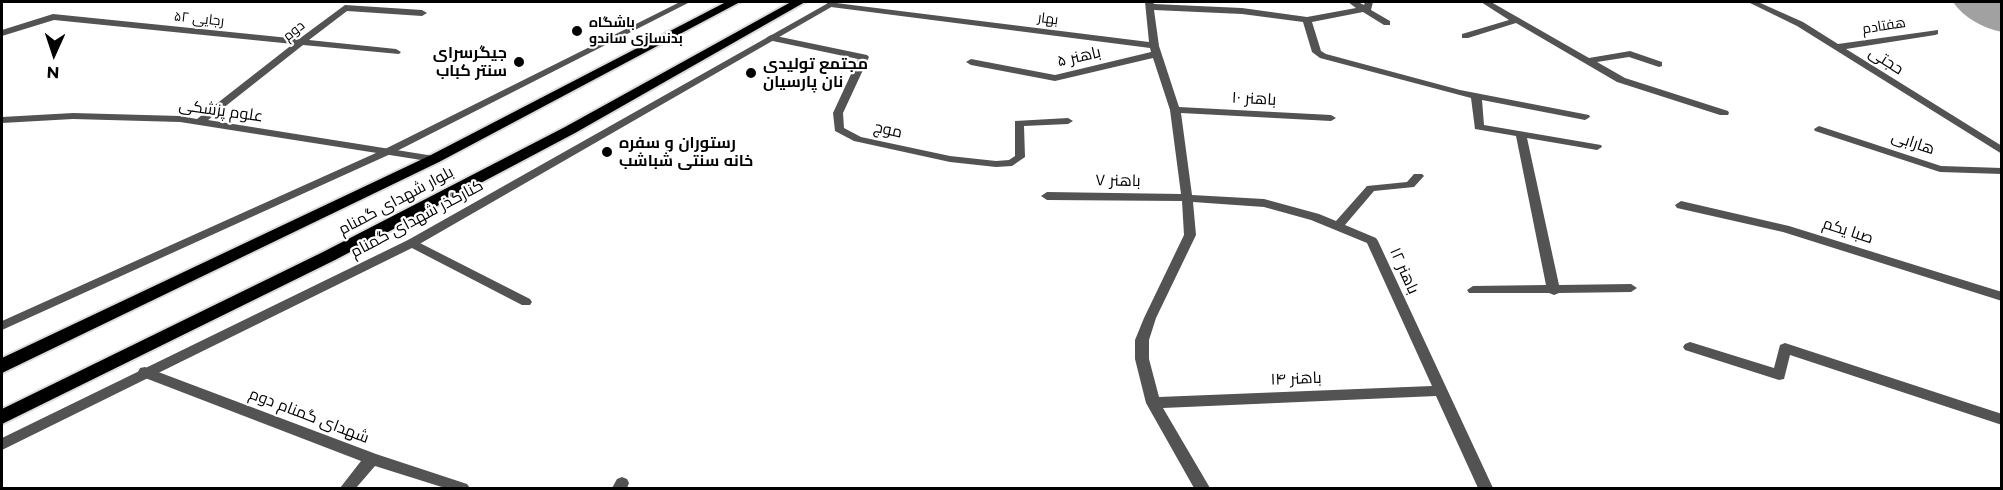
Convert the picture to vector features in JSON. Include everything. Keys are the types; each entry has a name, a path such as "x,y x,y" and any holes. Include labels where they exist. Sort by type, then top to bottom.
{"highway":[{"name":"بلوار شهدای گمنام","path":"2,366 434,159 734,2"},
{"name":"بلوار شهدای گمنام","path":"2,417 339,251 570,130 800,2"}],"street":[{"path":"2,326 391,150 686,2"},
{"path":"1352,2 1368,5 1387,23"},
{"path":"1485,2 1621,80 1724,113"},
{"name":"حجتی","path":"1752,2 1800,24 2001,151"},
{"name":"کنارگذر شهدای گمنام","path":"2,444 412,243 834,3"},
{"name":"بهار","path":"834,3 1156,50"},
{"path":"1202,489 1153,403 1142,358 1143,340 1150,318 1190,235 1175,110 1156,50 1149,4 1307,20 1368,5"},
{"name":"دوم","path":"199,122 345,8 422,13"},
{"name":"رجایی ۵۲","path":"2,33 53,17 396,52"},
{"path":"1307,20 1317,52 1323,56 1476,96 1585,117"},
{"path":"1465,36 1517,20"},
{"name":"هفتادم","path":"1837,47 1935,32"},
{"name":"موج","path":"771,38 864,57 838,113 839,129 858,139 950,159 996,164 1012,163 1020,157 1019,123 1068,121"},
{"name":"باهنر ۵","path":"971,62 1054,78 1156,50"},
{"path":"1588,61 1630,54 1659,64"},
{"path":"1476,96 1479,127 1597,147"},
{"name":"باهنر ۱۰","path":"1175,110 1331,118"},
{"name":"علوم پزشکی","path":"2,120 73,116 199,122 391,150 434,159"},
{"name":"هارابی","path":"1819,129 1940,169 2001,171"},
{"path":"1521,134 1554,291"},
{"path":"1337,227 1371,188 1410,185 1418,177"},
{"name":"باهنر ۷","path":"1047,196 1187,198"},
{"name":"باهنر ۱۲","path":"1187,198 1264,203 1315,217 1372,241 1485,489"},
{"name":"صبا یکم","path":"1682,205 1785,229 2001,297"},
{"path":"412,243 526,302"},
{"path":"1473,290 1554,291 1631,288"},
{"path":"1690,347 1779,375 1785,348 2001,420"},
{"name":"شهدای گمنام دوم","path":"145,372 372,459 462,488"},
{"name":"باهنر ۱۴","path":"1153,403 1440,391"},
{"path":"347,489 372,459"}],"waterway":[{"path":"1973,2 2002,20"}],"place":[{"name":"باشگاه بدنسازی ساندو","path":"577,31"},
{"name":"جیگرسرای سنتر کباب","path":"519,62"},
{"name":"مجتمع تولیدی نان پارسیان","path":"751,73"},
{"name":"رستوران و سفره خانه سنتی شباشب","path":"607,152"}]}
